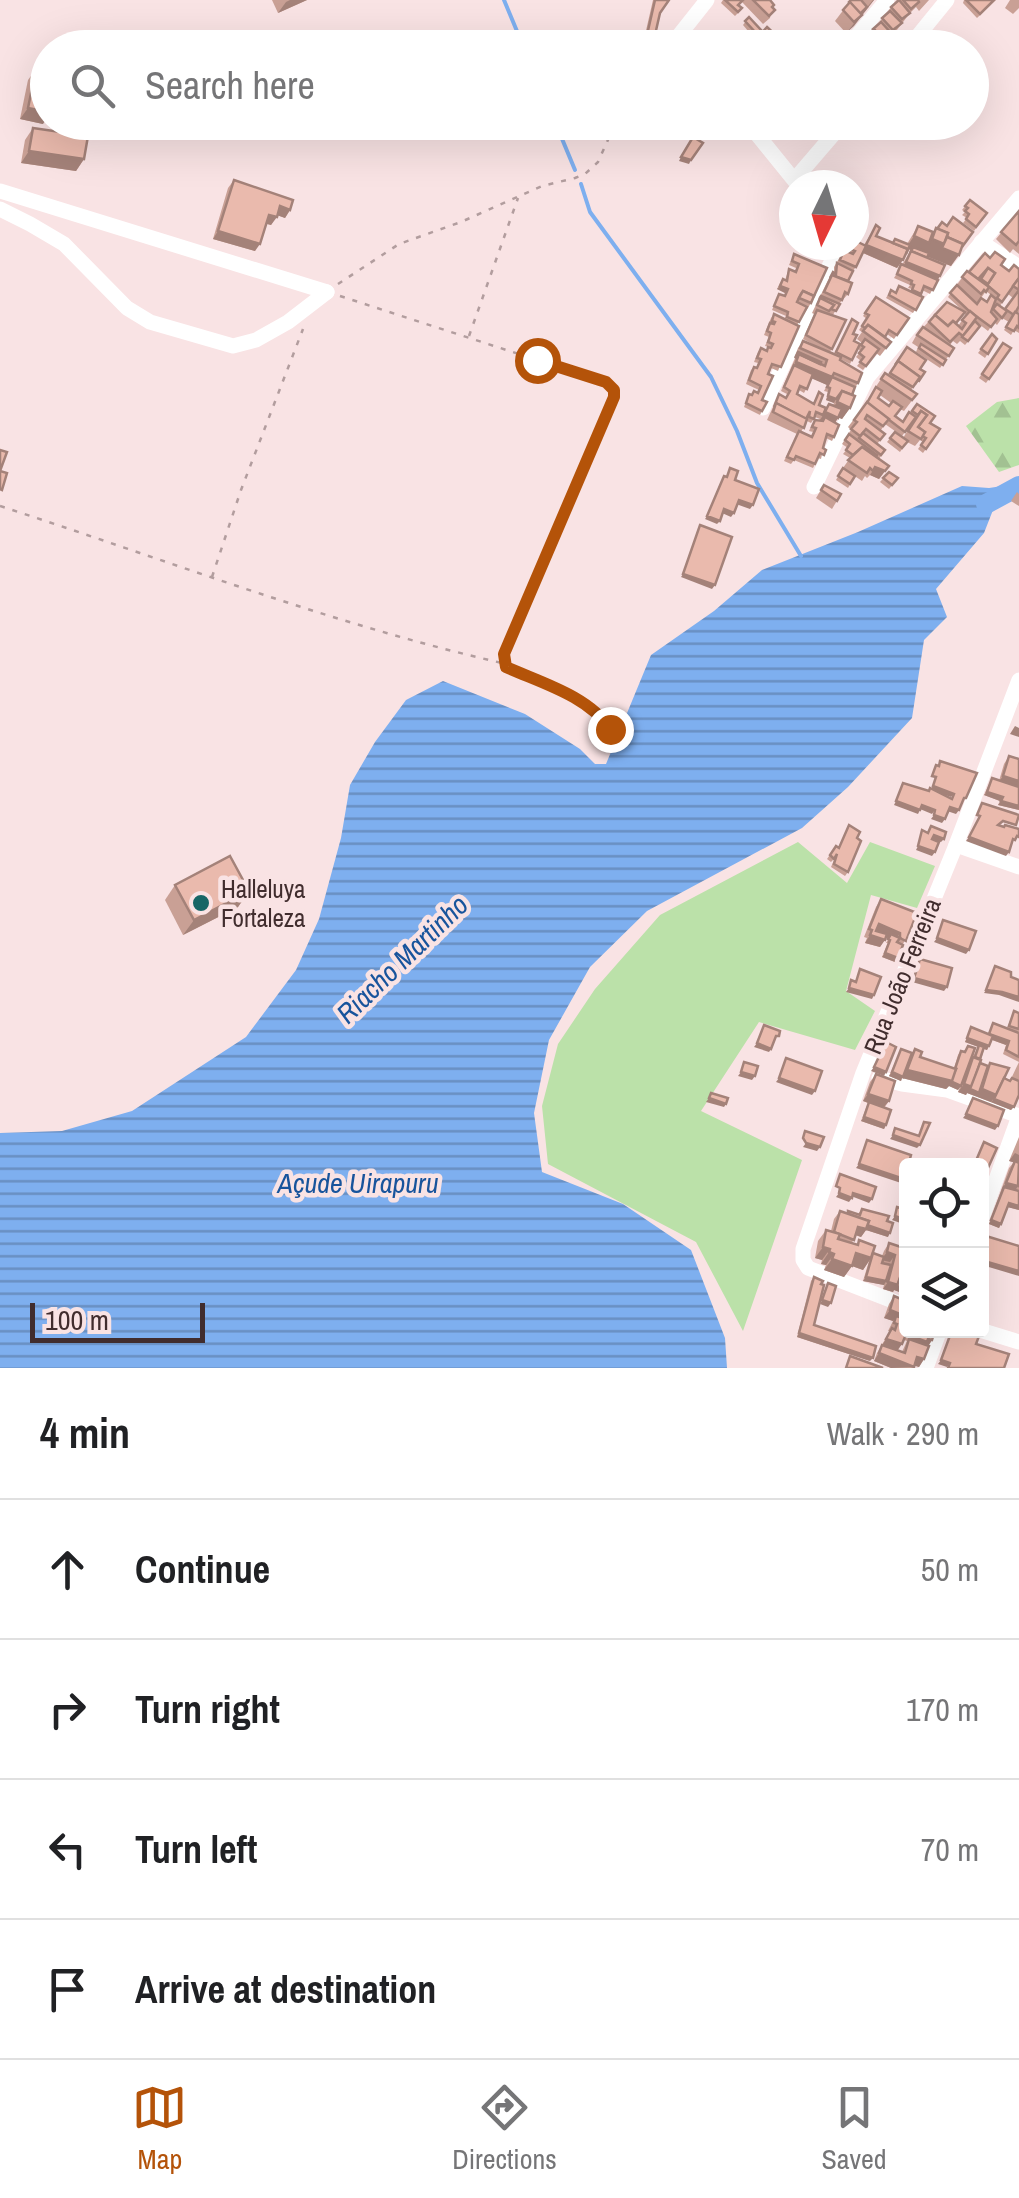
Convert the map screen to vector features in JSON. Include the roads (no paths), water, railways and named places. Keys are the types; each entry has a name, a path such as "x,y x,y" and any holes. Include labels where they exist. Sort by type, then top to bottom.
{"street":[{"path":"686,30 707,0"},
{"path":"862,30 888,0"},
{"path":"923,30 947,0"},
{"path":"762,140 786,170"},
{"path":"806,170 830,140"},
{"path":"0,191 327,292 288,322 260,338 233,346 173,331 127,308 64,244 0,209"},
{"path":"814,488 860,374 1019,198"},
{"path":"981,242 1019,266"},
{"path":"764,408 801,345 833,260"},
{"name":"Rua João Ferreira","path":"899,1303 814,1272 804,1265 803,1250 863,1073 1019,680"},
{"path":"956,846 1019,866"},
{"path":"863,1073 902,1084 947,1090 1019,1116 989,1198"},
{"path":"1002,1162 1019,1168"},
{"path":"989,1333 1019,1342"},
{"path":"926,1368 937,1338"}],"water":[{"name":"Açude Uirapuru","path":"1016,484 993,510 984,533 936,589 947,617 924,640 912,718 848,787 802,828 647,911 590,967 549,1040 534,1113 542,1172 623,1204 691,1250 725,1338 727,1368 0,1368 0,1133 62,1131 132,1111 246,1037 296,970 319,919 341,838 350,785 406,700 443,681 525,714 580,749 595,764 606,764 651,655 714,611 762,570 962,486"}],"waterway":[{"path":"504,0 516,30"},
{"path":"562,140 575,170"},
{"path":"581,184 590,212 711,377 757,483 801,556"},
{"name":"Riacho Martinho","path":"986,504 1019,486"}],"place":[{"name":"Halleluya Fortaleza","path":"201,903"}]}
